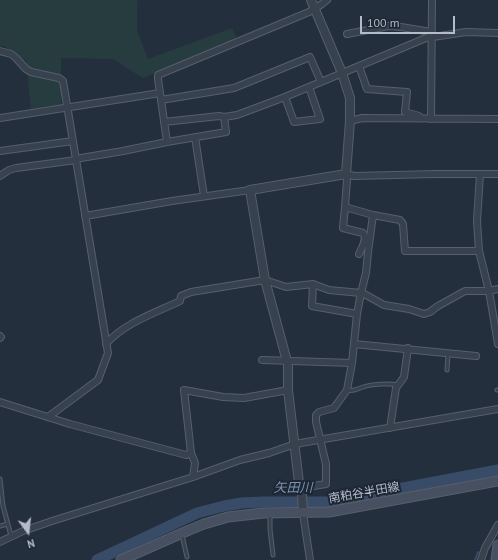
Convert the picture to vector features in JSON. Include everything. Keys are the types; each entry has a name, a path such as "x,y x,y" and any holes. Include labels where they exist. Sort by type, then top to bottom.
{"main road":[{"name":"南粕谷半田線","path":"121,560 204,524 228,517 270,513 329,512 498,481"},
{"path":"496,560 497,548"}],"street":[{"path":"310,0 342,73 350,98 350,121 346,174 347,180 343,228 363,232 365,235 359,254"},
{"path":"167,142 158,75 302,15 327,0"},
{"path":"431,119 432,0"},
{"path":"347,34 389,26 401,27 437,36 466,32 498,33"},
{"path":"164,122 237,115 321,82 426,38 431,34"},
{"path":"0,51 11,54 31,72 59,78 63,81 108,353 98,380 48,417"},
{"path":"161,100 234,88 310,57 321,82"},
{"path":"359,66 367,89 407,92 405,112 419,116 422,119"},
{"path":"285,97 294,122 320,119 309,87"},
{"path":"0,118 160,93"},
{"path":"0,176 9,170 16,168 76,160 226,132 224,117"},
{"path":"350,121 362,118 498,119"},
{"path":"194,137 204,196"},
{"path":"0,151 73,141"},
{"path":"85,216 346,174 360,176 498,174"},
{"path":"480,174 478,222 479,251 498,344"},
{"path":"250,190 265,280 288,365 288,390 310,560"},
{"path":"345,208 400,220 403,224 405,251 479,251"},
{"path":"301,491 326,484 326,464 316,422 316,415 319,412 334,408 347,390 352,363 357,314 366,273 374,215"},
{"path":"106,344 130,325 180,301 181,296 187,293 265,280 286,287 313,284 329,290 366,295 384,305 409,309 424,314 465,292 498,289"},
{"path":"313,284 312,306 357,314"},
{"path":"354,344 408,348 476,356"},
{"path":"390,428 396,388 404,377 408,348"},
{"path":"262,360 352,363"},
{"path":"193,476 195,463 191,453 184,390 244,398 288,390"},
{"path":"0,402 48,417 186,455 191,453"},
{"path":"0,542 23,531 52,521 240,460 269,453 295,444 498,409"},
{"path":"481,560 485,548 498,525"},
{"path":"485,548 497,548"}],"lane":[{"path":"447,370 448,353"},
{"path":"347,390 350,392 362,387 386,383 398,385"},
{"path":"0,479 1,498 12,536"},
{"path":"270,513 270,529 274,555"},
{"path":"0,526 8,524"},
{"path":"182,533 187,556"}],"green space":[{"path":"0,0 138,0 137,31 148,59 232,28 237,38 143,78 113,59 61,58 61,105 31,109 26,61 4,46 0,46"}],"waterway":[{"name":"矢田川","path":"97,560 197,513 224,506 264,502 336,502 498,470"},
{"path":"475,560 478,552"}]}
